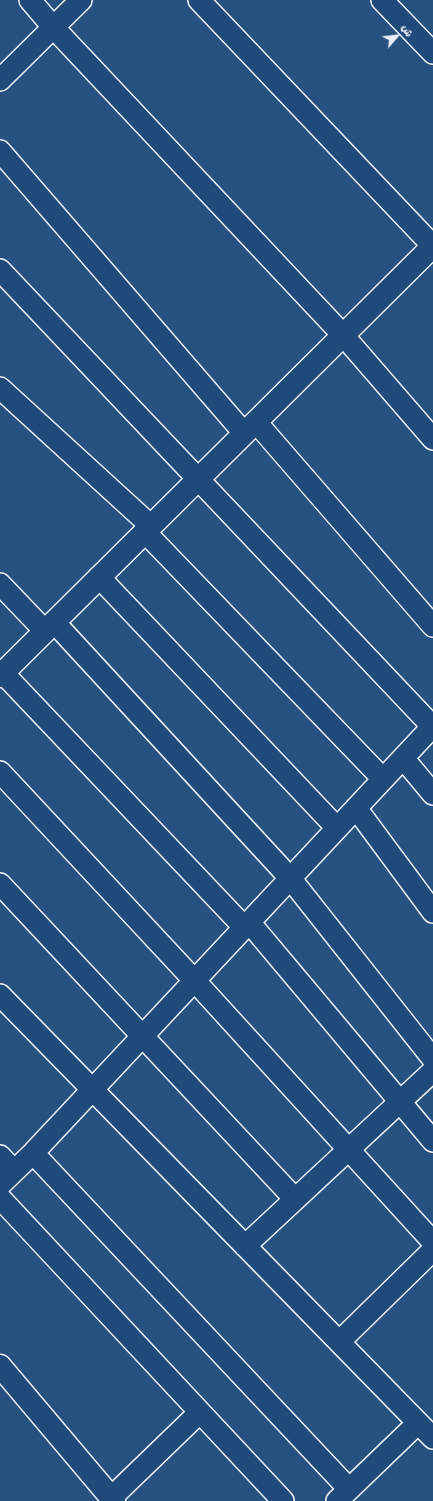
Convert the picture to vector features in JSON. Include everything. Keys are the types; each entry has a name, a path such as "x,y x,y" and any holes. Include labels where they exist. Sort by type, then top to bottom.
{"street":[{"path":"30,0 53,27 343,335 433,439"},
{"path":"0,80 81,0"},
{"path":"199,0 433,246 1,674 246,925 433,1141"},
{"path":"382,0 433,53"},
{"path":"0,151 433,626"},
{"path":"0,270 433,726 33,1153 7,1178 0,1156"},
{"path":"0,388 148,529 383,779"},
{"path":"99,577 337,828"},
{"path":"0,584 49,627 290,878 433,1059"},
{"path":"403,758 433,794"},
{"path":"0,772 194,980 433,1242"},
{"path":"356,808 433,912"},
{"path":"0,884 295,1199"},
{"path":"0,995 433,1438"},
{"path":"245,1246 433,1071"},
{"path":"33,1153 343,1495 418,1423"},
{"path":"0,1198 283,1501"},
{"path":"339,1342 433,1250"},
{"path":"0,1366 112,1499 200,1412"}]}
